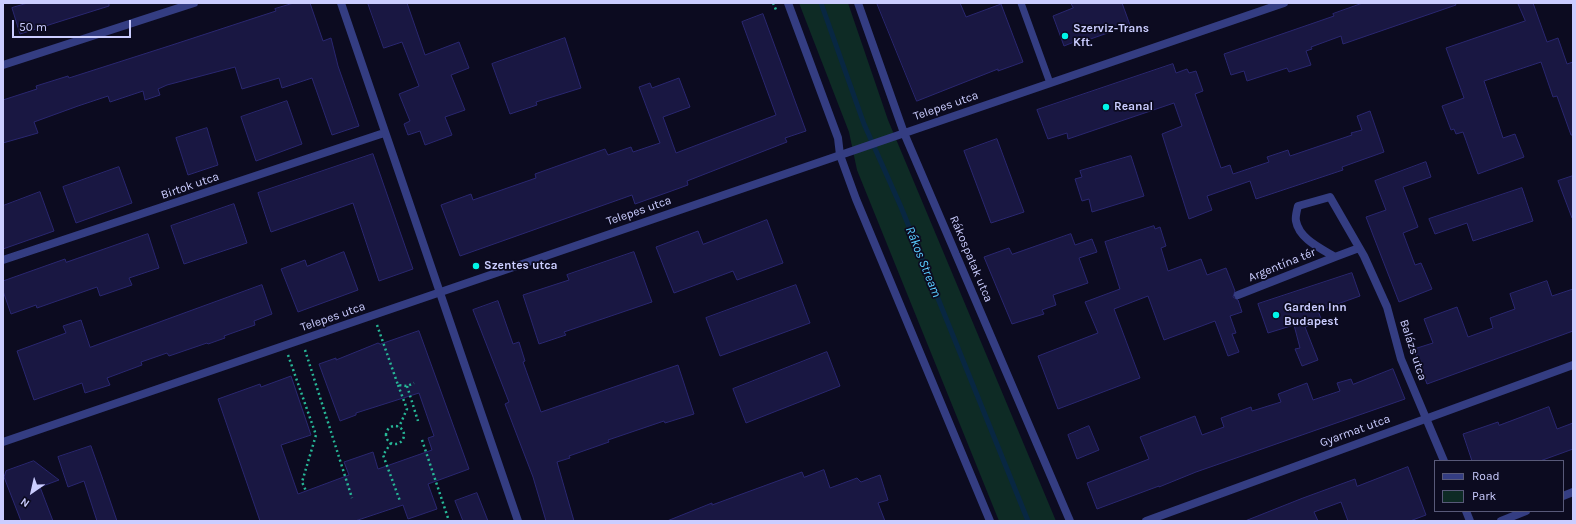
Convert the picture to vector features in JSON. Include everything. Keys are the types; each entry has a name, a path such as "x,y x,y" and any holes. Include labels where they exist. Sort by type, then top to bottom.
{"street":[{"path":"3,65 194,3"},
{"path":"341,3 384,133 518,521"},
{"path":"788,3 838,138 840,155 856,199 990,521"},
{"name":"Rákospatak utca","path":"858,3 904,134 1070,521"},
{"name":"Telepes utca","path":"3,442 1284,3"},
{"name":"Birtok utca","path":"3,260 384,133"},
{"name":"Argentína tér","path":"1238,296 1359,248 1330,197 1298,206 1296,221 1302,234 1335,257"},
{"name":"Balázs utca","path":"1359,248 1387,306 1401,359 1444,460"},
{"name":"Gyarmat utca","path":"1146,521 1573,365"},
{"path":"1502,521 1524,512"}],"lane":[{"path":"1020,3 1050,83"}],"path":[{"path":"374,315 407,409 399,427"},
{"path":"301,340 352,498"},
{"path":"284,346 316,435 302,482 306,491"},
{"path":"398,385 407,386 414,383"},
{"path":"407,386 418,421"},
{"path":"393,426 399,427 404,433 402,442 397,444 391,443 386,437 386,432 393,426"},
{"path":"422,440 449,521"},
{"path":"391,443 383,455 400,501"}],"green space":[{"path":"799,3 848,3 888,120 1056,521 999,521 857,170 849,132"}],"building":[{"path":"28,3 109,3 109,6 20,34 12,8"},
{"path":"294,3 310,3 323,41 331,38 338,66 359,126 332,135 312,78 282,88 279,78 242,89 235,67 167,85 158,89 160,95 145,100 143,91 110,102 108,96 34,122 38,133 3,143 3,100 37,89 36,86 68,76 69,78 172,45 276,11 275,9"},
{"path":"368,3 407,3 425,55 459,42 469,68 451,75 465,110 445,117 452,135 425,145 420,131 408,135 404,124 410,121 399,94 419,86 402,42 384,48"},
{"path":"877,3 960,3 966,17 1001,4 1023,62 998,71 998,69 917,101"},
{"path":"1071,3 1122,3 1130,25 1085,41 1084,38 1064,46 1053,16 1073,8"},
{"path":"1363,3 1455,3 1456,5 1343,44 1341,36 1311,47 1312,49 1306,51 1311,65 1289,72 1287,68 1247,81 1244,71 1231,75 1224,54 1334,16 1333,14"},
{"path":"1518,3 1533,3 1547,42 1558,38 1567,64 1573,62 1573,135 1571,135 1557,96 1553,97 1541,62 1484,81 1503,138 1515,134 1524,157 1478,174 1463,132 1456,134 1454,129 1451,130 1442,106 1464,98 1446,48 1525,21"},
{"path":"763,14 806,131 785,138 787,142 687,181 688,185 677,189 635,204 632,195 460,256 441,205 471,194 473,200 536,178 535,174 605,149 608,155 631,147 633,152 660,143 639,87 650,83 652,88 679,78 690,107 663,117 676,153 776,115 742,22"},
{"path":"565,38 581,88 536,102 537,105 510,114 492,64"},
{"path":"1173,64 1176,73 1187,69 1189,73 1196,71 1203,91 1195,94 1221,168 1230,165 1233,174 1269,162 1267,157 1288,150 1290,156 1352,135 1351,133 1362,130 1357,116 1370,111 1384,152 1342,167 1343,170 1256,199 1250,181 1207,196 1212,210 1189,219 1162,134 1182,126 1174,103 1068,139 1067,133 1048,139 1037,110"},
{"path":"287,101 302,144 256,161 241,117"},
{"path":"207,128 218,165 188,175 176,138"},
{"path":"997,139 1024,212 991,223 964,151"},
{"path":"373,154 413,269 379,281 353,203 271,232 258,193"},
{"path":"1131,156 1144,196 1092,212 1089,199 1082,201 1075,179 1082,177 1080,171"},
{"path":"1426,162 1431,177 1403,187 1418,227 1403,233 1415,265 1421,263 1432,289 1399,302 1366,217 1386,210 1375,181"},
{"path":"119,167 132,203 76,223 63,187"},
{"path":"1573,176 1573,218 1572,218 1558,181"},
{"path":"1522,188 1533,221 1473,241 1467,223 1435,234 1429,219"},
{"path":"40,192 54,231 3,249 3,206"},
{"path":"234,204 247,243 184,264 171,226"},
{"path":"767,220 783,263 737,280 733,271 674,293 656,247 698,231 703,244"},
{"path":"1154,226 1155,229 1160,227 1166,246 1161,248 1168,271 1201,259 1207,275 1226,268 1235,291 1233,297 1238,300 1242,312 1230,316 1236,333 1232,334 1239,352 1228,356 1215,321 1164,340 1148,296 1114,309 1140,378 1058,409 1038,356 1098,333 1085,302 1120,289 1105,242"},
{"path":"148,234 159,268 129,278 132,285 100,296 97,287 37,308 36,305 11,314 3,291 3,281 65,259 66,262"},
{"path":"1071,234 1075,245 1092,239 1097,252 1079,258 1088,283 1053,295 1056,305 1042,310 1044,314 1012,324 984,257 1009,248 1012,254"},
{"path":"344,252 358,290 298,312 281,269 305,260 307,266"},
{"path":"634,252 652,302 564,332 566,335 539,344 523,295 569,280 567,275"},
{"path":"1352,273 1360,296 1318,311 1322,321 1305,327 1318,360 1302,366 1295,349 1300,348 1294,325 1268,333 1258,304"},
{"path":"1547,281 1552,296 1573,289 1573,331 1427,384 1414,349 1433,343 1424,319 1457,307 1468,337 1493,328 1490,318 1515,309 1510,294"},
{"path":"262,285 272,314 254,321 255,325 224,336 225,338 208,344 207,343 169,356 167,353 141,362 142,365 107,378 110,385 85,393 82,383 34,400 17,351 66,333 63,326 81,320 90,347"},
{"path":"796,285 810,323 720,356 706,318"},
{"path":"498,301 513,344 519,342 525,361 523,362 541,412 678,365 694,414 665,423 664,421 608,440 609,442 569,456 570,458 557,462 574,521 546,521 533,477 505,404 509,402 473,310"},
{"path":"419,331 469,469 428,484 437,509 408,519 403,505 355,521 260,521 218,399 260,384 261,387 291,376 311,435 281,445 298,494 349,475 344,462 373,452 378,469 432,450 428,438 434,436 419,393 356,413 356,415 340,421 319,364 336,358 336,360 378,343 380,344"},
{"path":"827,352 840,386 746,423 733,389"},
{"path":"1393,369 1405,399 1196,472 1097,509 1087,483 1149,459 1140,437 1195,416 1202,435 1224,427 1221,418 1251,407 1252,411 1281,402 1278,394 1307,383 1313,400 1340,391 1337,383 1351,379 1353,384"},
{"path":"1549,407 1557,429 1573,423 1573,449 1543,460 1472,460 1463,434 1498,422 1499,425"},
{"path":"1089,426 1099,450 1077,459 1068,435"},
{"path":"91,446 117,521 97,521 84,481 68,487 58,457"},
{"path":"34,461 59,480 40,487 53,521 21,521 4,477 6,471"},
{"path":"1408,467 1426,515 1410,521 1348,521 1341,502 1314,512 1318,521 1245,521 1355,479 1357,486"},
{"path":"824,470 830,488 857,478 861,482 880,475 888,500 878,503 885,521 667,521 712,503 712,505 802,472 804,477"},
{"path":"477,493 488,521 463,521 455,501"}],"waterway":[{"name":"Rákos Stream","path":"821,3 864,124 901,207 1028,521"}],"place":[{"name":"Szerviz-Trans Kft.","path":"1065,36"},
{"name":"Reanal","path":"1106,107"},
{"name":"Szentes utca","path":"476,266"},
{"name":"Garden Inn Budapest","path":"1276,315"}]}
